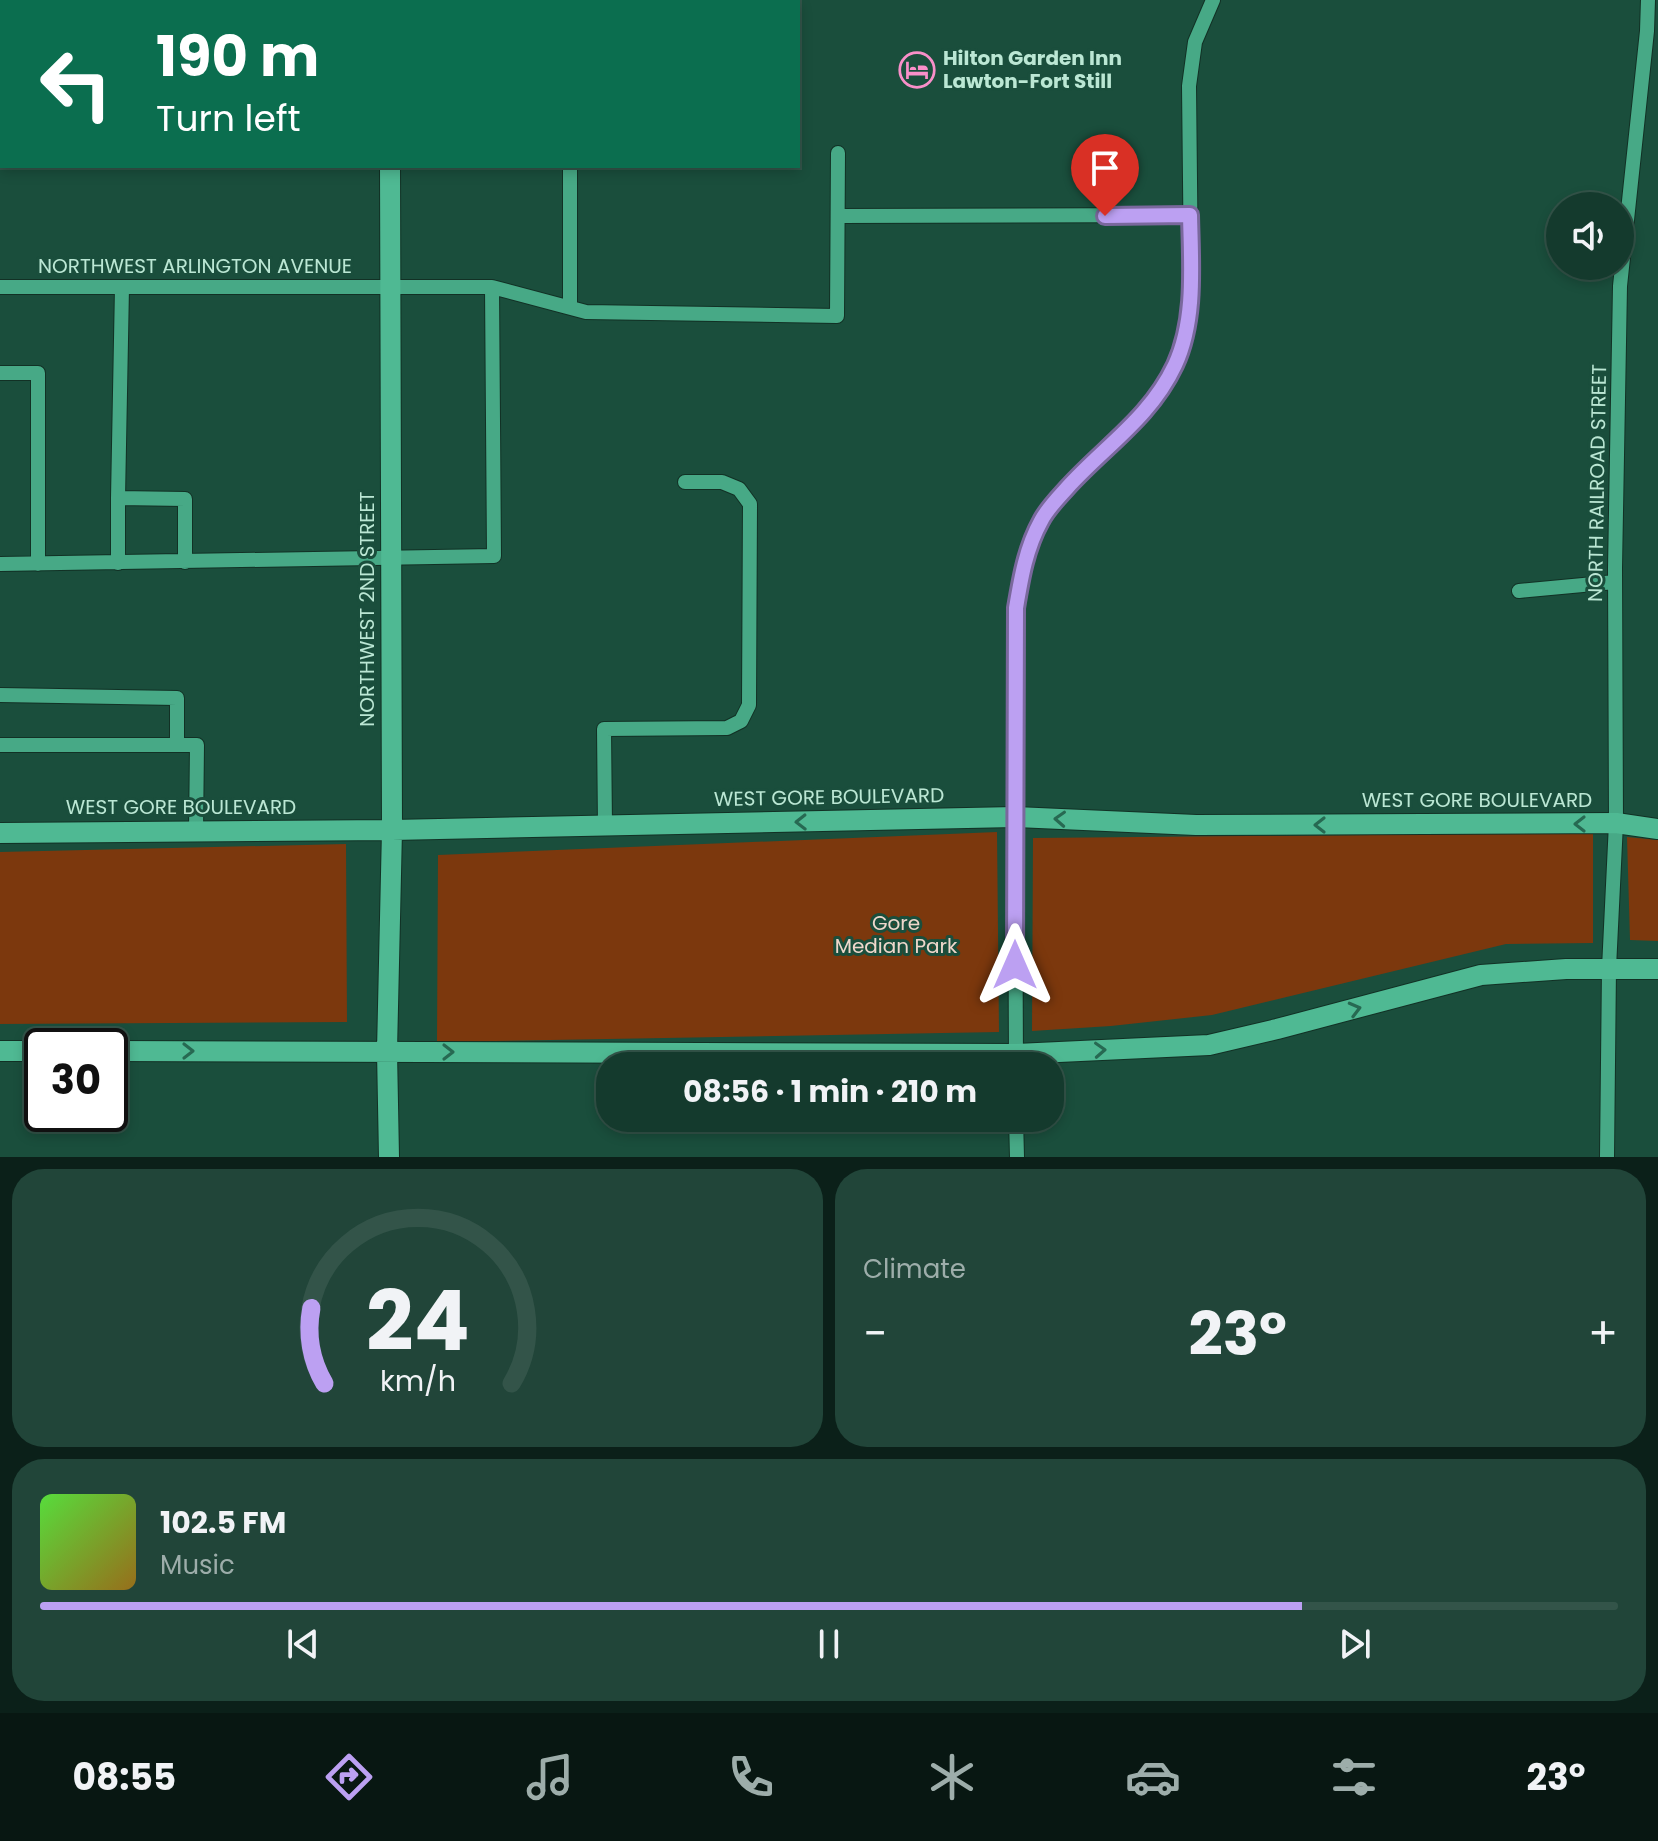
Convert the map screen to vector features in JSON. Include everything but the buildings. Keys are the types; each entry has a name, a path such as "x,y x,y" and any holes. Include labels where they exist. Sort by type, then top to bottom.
{"main road":[{"name":"NORTHWEST 2ND STREET","path":"389,1157 387,1051 392,830 390,168"},
{"name":"WEST GORE BOULEVARD","path":"0,833 392,830 1015,817 1196,825 1616,823 1658,829"},
{"path":"1064,1056 1209,1045 1481,975 1566,969 1658,969"},
{"path":"0,1051 24,1051"},
{"path":"128,1051 596,1054"}],"street":[{"path":"1016,1052 1016,608 1025,558 1041,519 1083,471 1132,427 1157,397 1176,364 1187,329 1191,274 1189,86 1195,42 1213,0"},
{"name":"NORTH RAILROAD STREET","path":"1607,1157 1609,968 1616,823 1615,582 1620,286 1648,0"},
{"path":"838,153 839,216 1190,215"},
{"path":"570,168 570,307"},
{"name":"NORTHWEST ARLINGTON AVENUE","path":"0,287 492,287 586,312 837,316 839,216"},
{"path":"118,563 122,287"},
{"path":"0,564 494,556 492,287"},
{"path":"0,373 38,373 38,564"},
{"path":"605,826 604,729 727,728 741,721 749,705 750,504 739,489 722,482 685,482"},
{"path":"118,498 185,499 185,562"},
{"path":"1519,591 1615,582"},
{"path":"0,695 177,698 177,745"},
{"path":"0,745 197,745 196,832"},
{"path":"1016,1132 1017,1157"}],"green space":[{"name":"Gore Median Park","path":"997,832 999,1032 437,1042 438,855"},
{"path":"1593,833 1593,943 1506,944 1212,1015 1032,1031 1033,838"},
{"path":"1627,837 1658,840 1658,941 1630,940"},
{"path":"346,844 347,1022 0,1024 0,852"}],"place":[{"name":"Hilton Garden Inn Lawton-Fort Still","path":"917,70"}],"route":[{"path":"1015,965 1016,608 1025,558 1041,519 1062,493 1132,427 1157,397 1176,364 1187,329 1191,274 1190,215 1105,216"}]}
